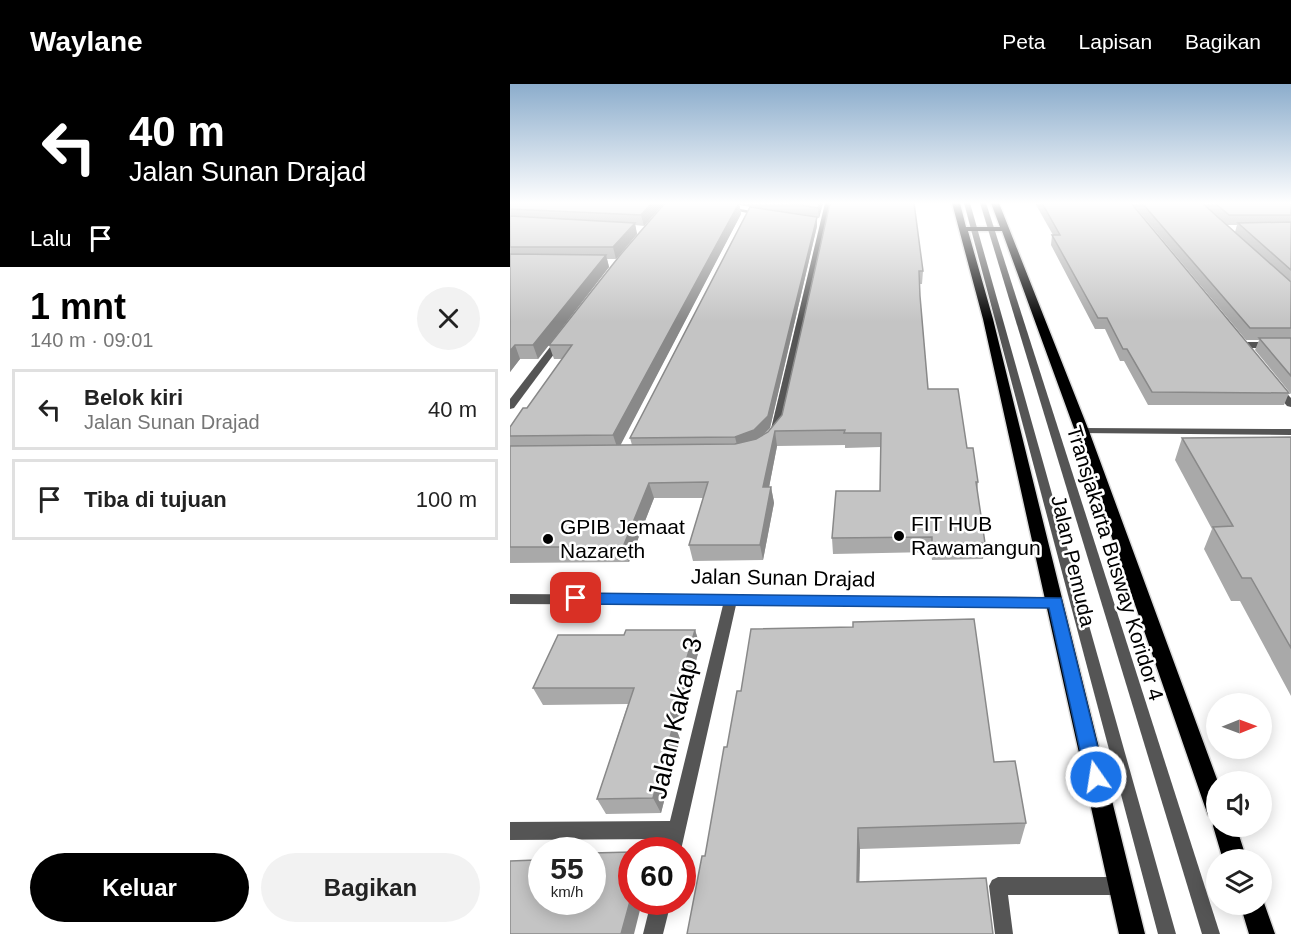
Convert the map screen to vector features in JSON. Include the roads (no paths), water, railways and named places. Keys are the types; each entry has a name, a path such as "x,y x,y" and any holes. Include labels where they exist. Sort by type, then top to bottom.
{"main road":[{"name":"Jalan Pemuda","path":"970,243 1132,934"},
{"path":"1003,243 1082,431 1206,779"},
{"path":"1255,915 1262,934"}],"street":[{"path":"771,441 777,429 820,243"},
{"path":"510,406 568,329"},
{"path":"1234,336 1249,354"},
{"path":"1242,345 1291,345"},
{"path":"1270,379 1291,405"},
{"path":"1082,431 1291,432"},
{"name":"Jalan Sunan Drajad","path":"510,598 1055,602"},
{"name":"Jalan Kakap 3","path":"675,837 731,598"},
{"path":"510,831 677,830"},
{"path":"653,934 658,915"}],"lane":[{"name":"Transjakarta Busway Koridor 4","path":"975,243 982,256 1167,934"},
{"name":"Transjakarta Busway Koridor 4","path":"1001,243 1211,934"},
{"path":"1004,934 998,886 1121,886"}],"place":[{"name":"FIT HUB Rawamangun","path":"899,536"},
{"name":"GPIB Jemaat Nazareth","path":"548,539"}]}
